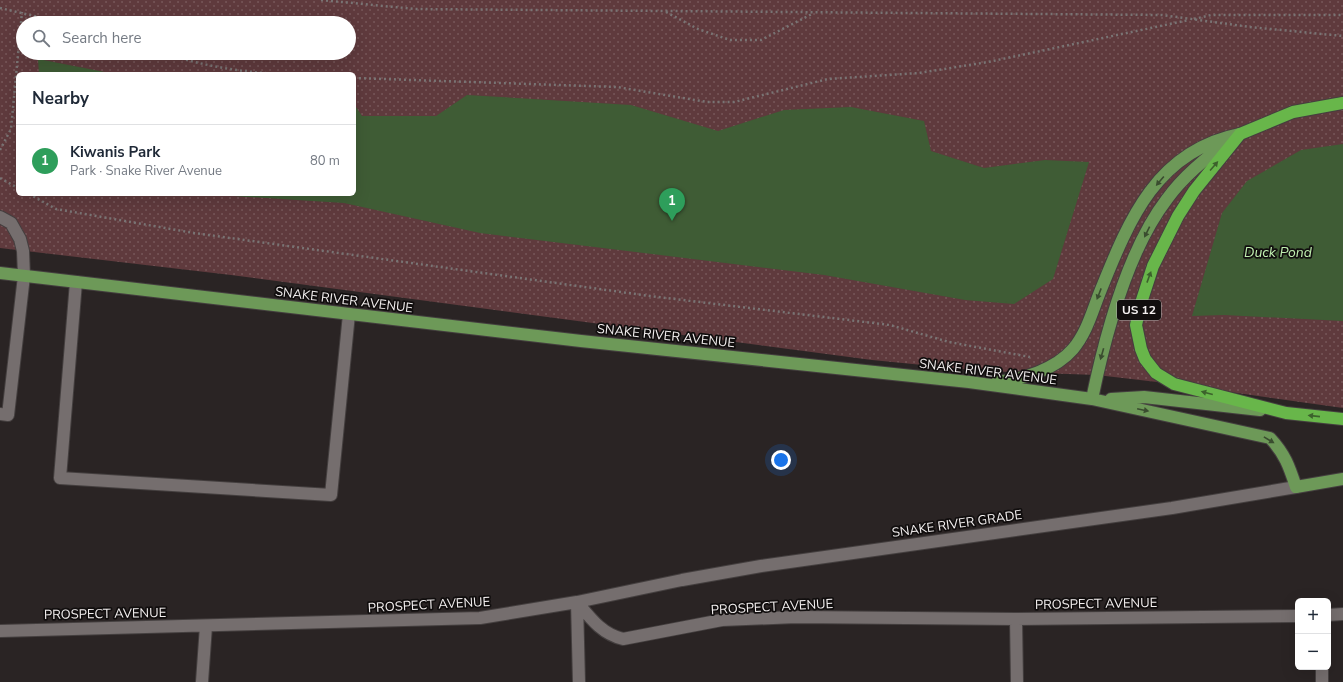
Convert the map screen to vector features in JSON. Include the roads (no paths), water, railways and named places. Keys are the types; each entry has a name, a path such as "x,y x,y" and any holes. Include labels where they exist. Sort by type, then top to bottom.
{"highway":[{"name":"US 12","path":"1343,103 1293,112 1240,134 1194,191 1164,243 1153,266 1136,324 1137,334 1145,358 1156,373 1174,384 1286,413 1343,419"}],"main road":[{"path":"969,382 1007,381 1033,374 1058,362 1072,350 1086,330 1120,244 1142,203 1164,175 1190,153 1206,144 1240,134"},
{"path":"1092,399 1099,363 1120,298 1135,257 1156,215 1167,198 1198,165 1240,134"},
{"name":"SNAKE RIVER AVENUE","path":"0,273 350,314 969,382 1092,399 1270,438 1282,450 1289,464 1296,487"},
{"name":"US 12","path":"1092,399 1144,397 1286,413"},
{"name":"SNAKE RIVER GRADE","path":"1296,487 1343,479"}],"street":[{"path":"0,217 11,223 20,239 23,251 24,276 8,415 0,414"},
{"path":"76,282 60,478 331,495 350,314"},
{"name":"SNAKE RIVER GRADE","path":"577,602 667,583 761,566 1172,508 1296,487"},
{"path":"577,602 579,682"},
{"name":"PROSPECT AVENUE","path":"0,631 480,618 577,602 599,628 612,636 623,639 722,620 796,617 1016,619 1295,616"},
{"path":"1331,615 1343,614"},
{"path":"1016,619 1017,682"},
{"path":"202,682 206,626"},
{"path":"1322,670 1322,682"}],"water":[{"path":"38,60 105,72 39,72"},
{"path":"467,95 631,105 718,131 784,110 851,107 924,121 931,151 984,168 1045,160 1089,162 1053,279 1014,304 965,300 824,275 480,233 344,203 234,196 356,196 356,107 362,116 436,116"},
{"name":"Duck Pond","path":"1343,144 1343,321 1224,315 1192,316 1222,213 1247,181 1301,150"}],"place":[{"name":"Kiwanis Park","path":"672,221"}]}
